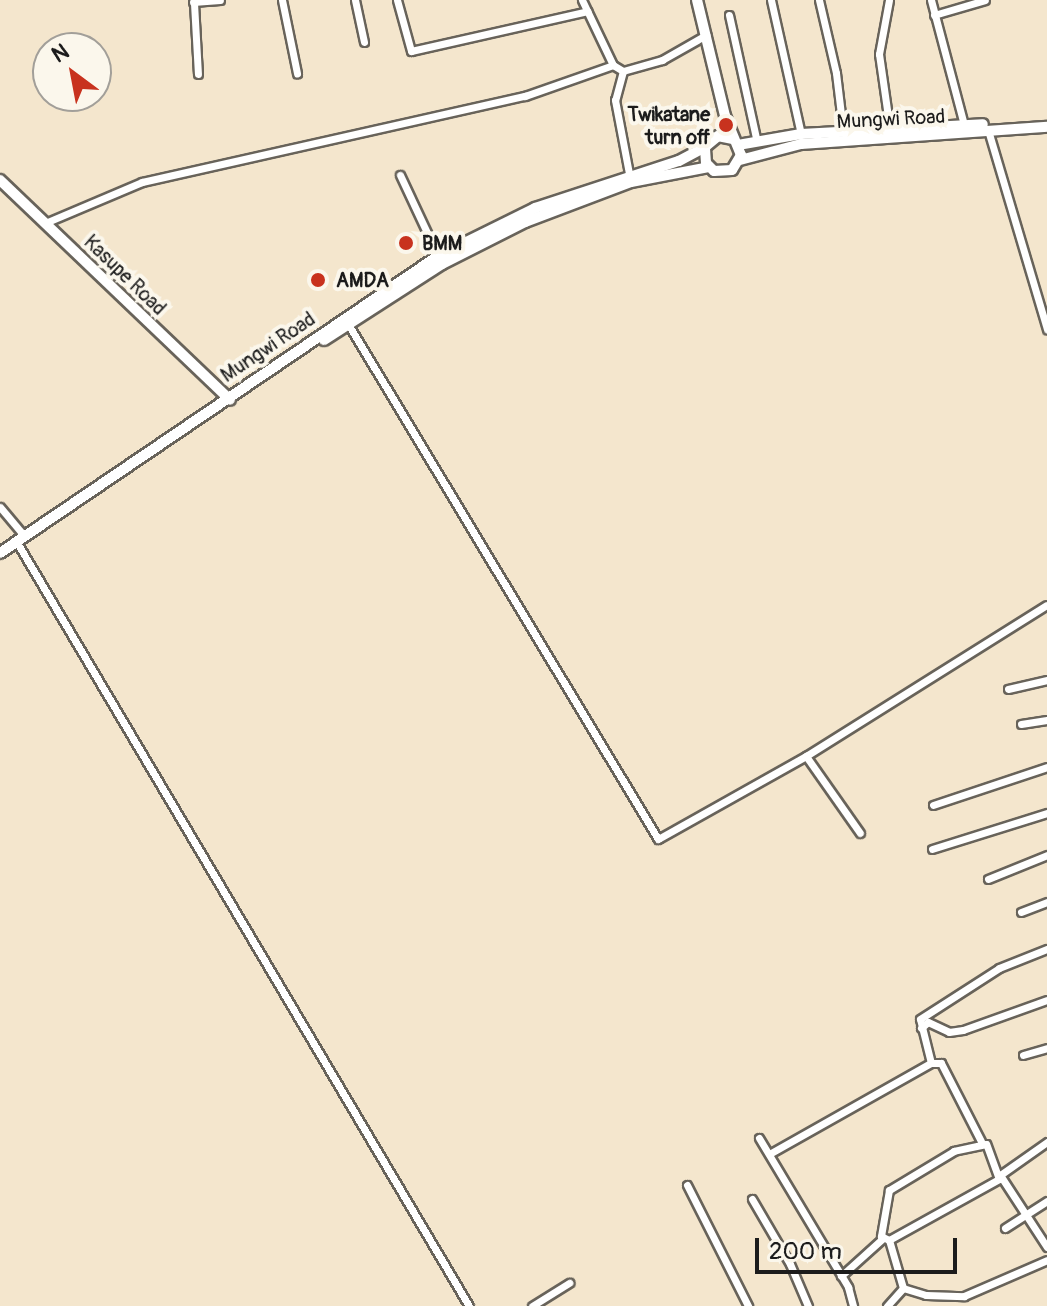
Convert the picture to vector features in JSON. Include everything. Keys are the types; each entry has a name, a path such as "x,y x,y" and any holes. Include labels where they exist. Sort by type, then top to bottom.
{"main road":[{"path":"697,0 725,116 740,160 726,172 709,167 705,147 718,136 725,116"},
{"name":"Mungwi Road","path":"740,160 801,144 1047,120"},
{"name":"Mungwi Road","path":"735,142 757,142 801,134 964,125 1047,127"},
{"path":"718,136 735,142"},
{"name":"Mungwi Road","path":"228,398 482,243 705,147"},
{"name":"Mungwi Road","path":"0,560 22,541 228,398 438,256 535,208 630,179 709,167"},
{"name":"Kasupe Road","path":"0,180 228,398"},
{"name":"Mungwi Road","path":"0,553 22,541"}],"street":[{"path":"198,74 193,2 220,0"},
{"path":"282,0 297,73"},
{"path":"355,0 364,42"},
{"path":"397,0 411,51 588,11"},
{"path":"582,0 613,65 623,71 662,60 706,35"},
{"path":"771,0 801,134"},
{"path":"819,0 836,73 843,131"},
{"path":"889,0 879,54 890,130"},
{"path":"931,0 946,67 958,89 964,125"},
{"path":"934,15 985,0"},
{"path":"729,15 757,142"},
{"path":"45,223 142,182 525,96 613,65"},
{"path":"623,71 615,100 630,179"},
{"path":"987,127 1047,329"},
{"path":"400,175 438,256"},
{"path":"348,324 658,839 806,756 1047,605"},
{"path":"0,507 469,1306"},
{"path":"1008,689 1047,680"},
{"path":"1021,724 1047,720"},
{"path":"806,756 860,833"},
{"path":"933,805 1047,767"},
{"path":"932,849 1047,813"},
{"path":"988,879 1047,855"},
{"path":"1021,912 1047,902"},
{"path":"931,1063 920,1019 967,987 1047,949"},
{"path":"921,1028 928,1022 949,1032 963,1030 1047,1000"},
{"path":"1023,1055 1047,1048"},
{"path":"771,1153 931,1063 941,1063 981,1141 993,1155 1000,1175 1047,1247"},
{"path":"759,1138 771,1153 841,1276 853,1306"},
{"path":"903,1288 886,1239 889,1190 981,1141"},
{"path":"841,1276 886,1239 1000,1175 1047,1142"},
{"path":"687,1185 748,1306"},
{"path":"752,1199 790,1264 808,1306"},
{"path":"1005,1228 1047,1201"},
{"path":"903,1288 953,1302 1047,1260"},
{"path":"532,1306 569,1283"},
{"path":"888,1306 903,1288"}],"place":[{"name":"Twikatane turn off","path":"726,125"},
{"name":"BMM","path":"406,243"},
{"name":"AMDA","path":"318,280"}]}
